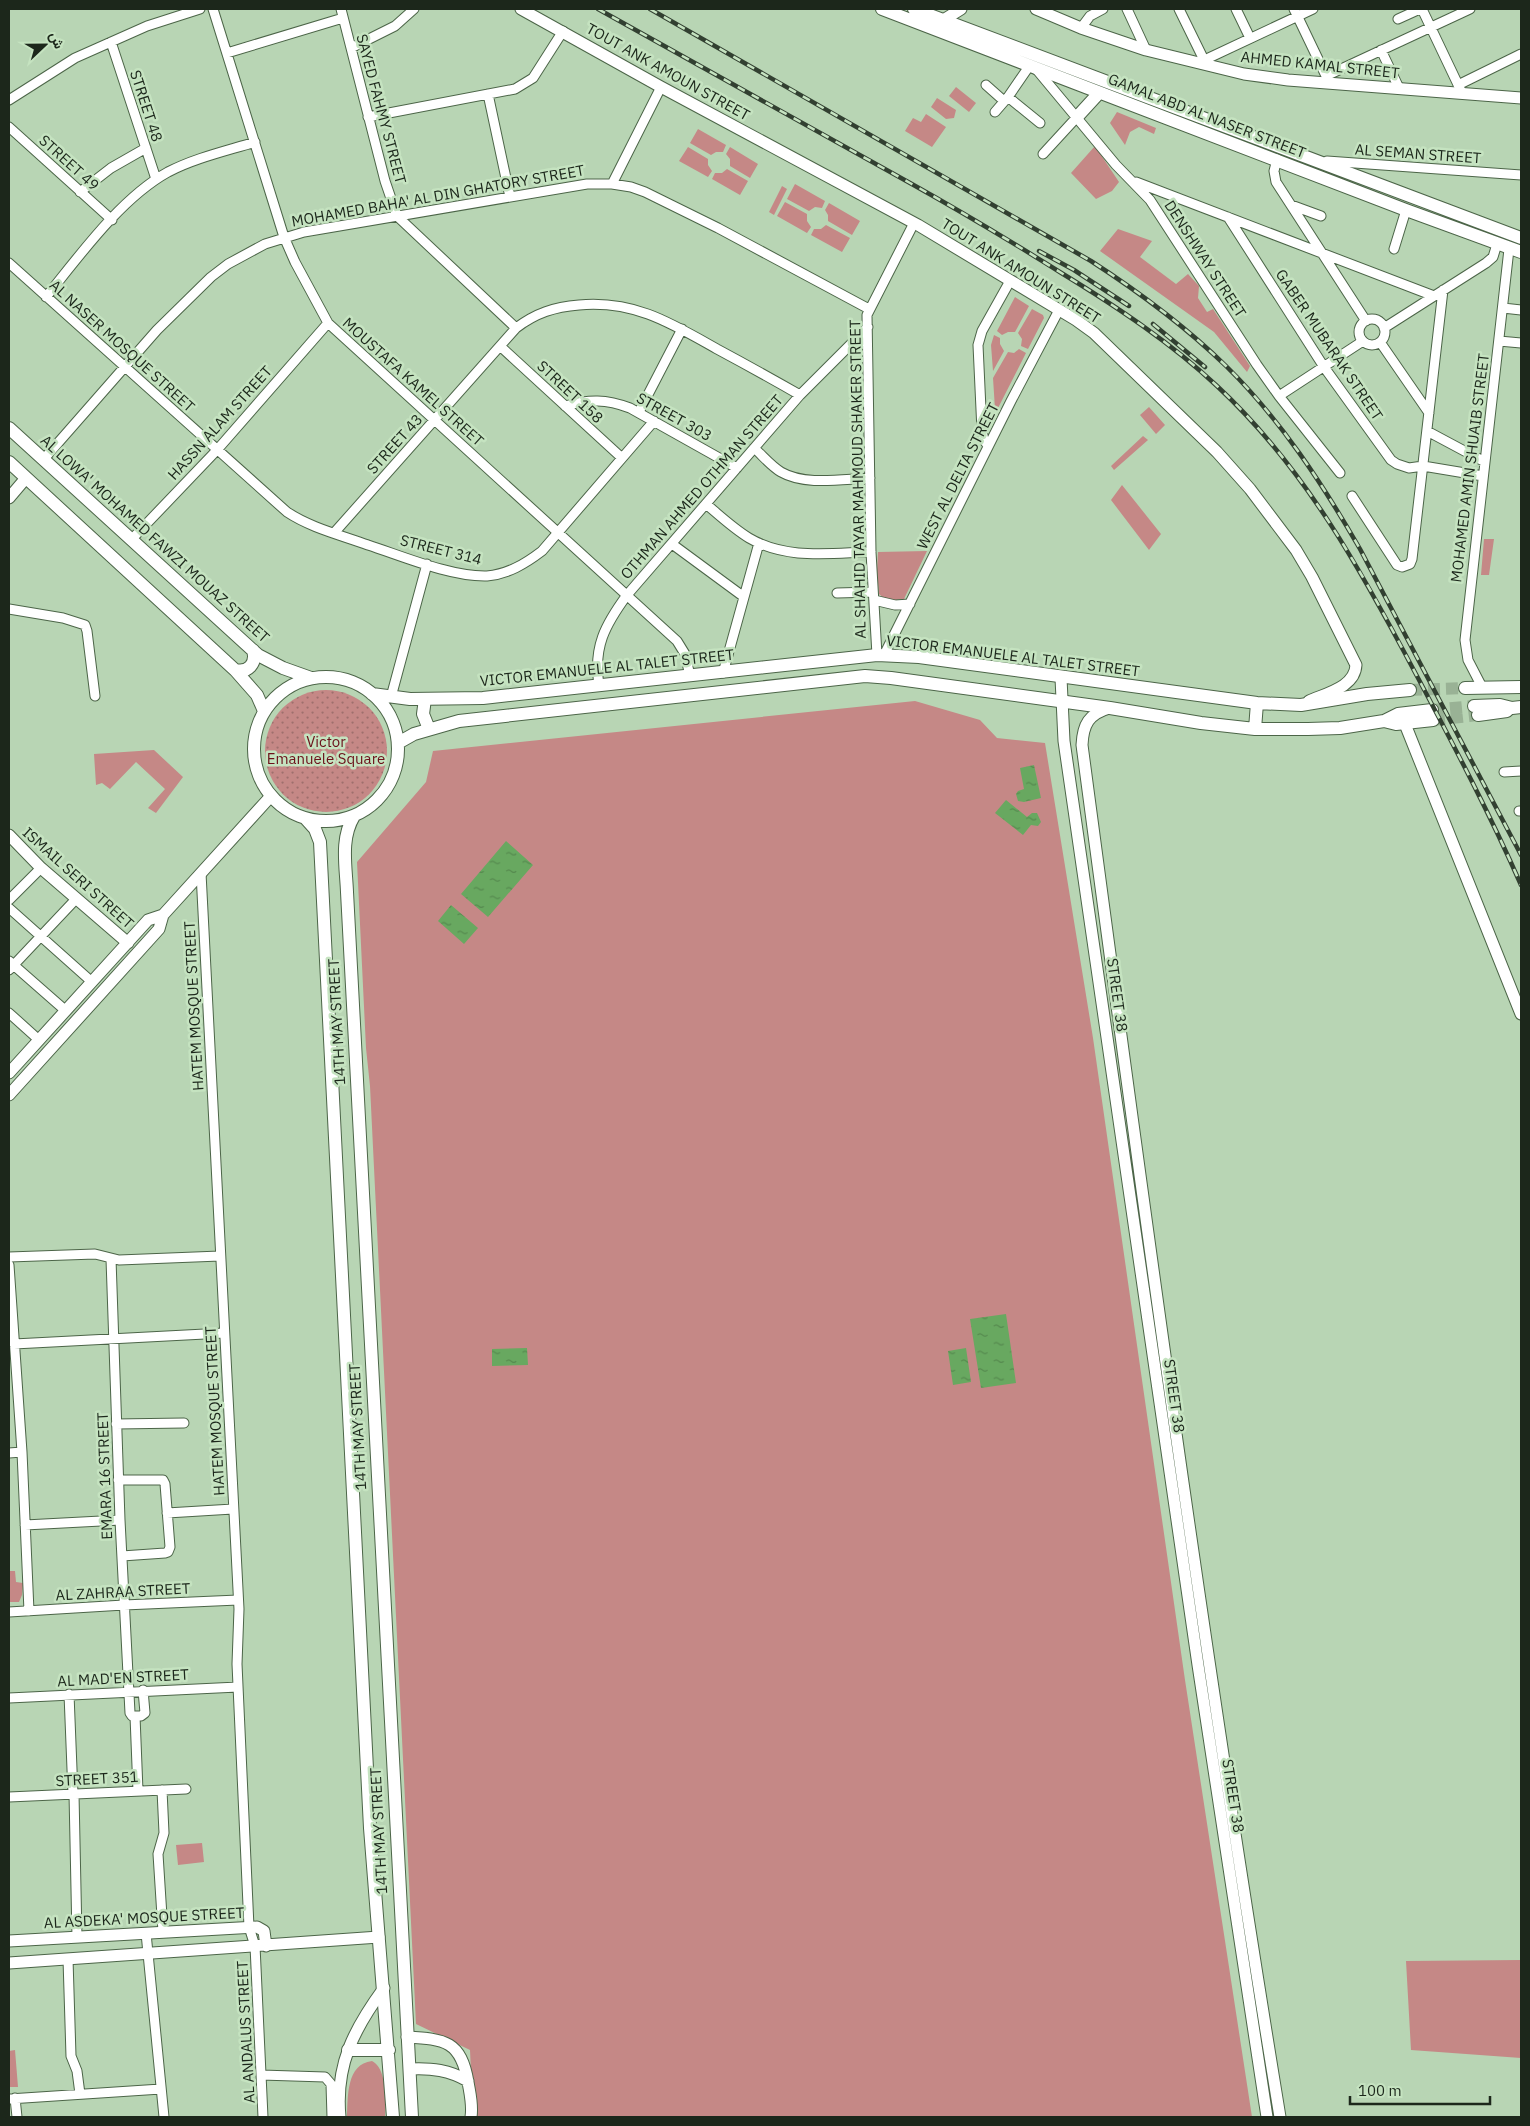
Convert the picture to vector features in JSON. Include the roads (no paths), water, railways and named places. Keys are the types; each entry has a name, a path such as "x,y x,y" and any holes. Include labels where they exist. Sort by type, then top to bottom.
{"main road":[{"name":"GAMAL ABD AL NASER STREET","path":"882,9 921,13 937,24 1033,66 1509,248"},
{"name":"GAMAL ABD AL NASER STREET","path":"937,24 1521,238"},
{"path":"1077,117 1099,92"},
{"name":"AL LOWA' MOHAMED FAWZI MOUAZ STREET","path":"9,428 253,650 271,663 311,678"},
{"path":"9,462 235,670 257,695 264,711"},
{"path":"235,670 246,670 251,667 254,662 253,650"},
{"name":"VICTOR EMANUELE AL TALET STREET","path":"372,694 425,699 483,698 881,655 919,658 1257,703 1301,705 1367,694 1410,690"},
{"path":"398,743 414,734 460,721 865,676 891,678 1110,708 1201,723 1255,729 1340,728 1384,721 1398,714 1433,715 1405,724 1392,724 1384,721"},
{"path":"335,677 349,680 372,694 387,710 393,722 398,743 397,762 391,781 380,797 368,808 354,816 335,821 320,822 306,819 287,810 271,796 259,777 254,756 256,733 264,711 288,687 311,678 335,677"},
{"path":"1465,688 1521,688"},
{"path":"425,699 423,714 429,729"},
{"path":"1255,729 1257,703"},
{"path":"1476,710 1501,712 1517,707"},
{"name":"14TH MAY STREET","path":"354,816 344,842 412,2117"},
{"name":"14TH MAY STREET","path":"306,819 315,829 320,842 370,1828 393,2117"},
{"path":"339,1230 349,1226 364,1231"},
{"path":"348,2050 389,2050"}],"street":[{"path":"9,100 75,58 147,26 200,9"},
{"name":"MOUSTAFA KAMEL STREET","path":"213,9 284,237 295,262 328,323 680,644 685,654 690,676"},
{"path":"350,48 394,26 414,9"},
{"name":"TOUT ANK AMOUN STREET","path":"521,9 661,87 914,223 1094,333 1218,452 1250,489 1296,550 1312,577 1356,665 1356,673 1352,680 1301,705"},
{"path":"937,24 961,9"},
{"name":"AHMED KAMAL STREET","path":"1036,9 1055,14 1081,28 1146,50 1201,61 1244,74 1328,79 1399,88 1460,89 1521,98"},
{"path":"1081,28 1090,16 1103,9"},
{"path":"1127,9 1146,50"},
{"path":"1180,9 1201,61 1250,38 1295,12 1313,9"},
{"path":"1236,9 1250,38"},
{"path":"1398,19 1421,9 1460,89 1521,54"},
{"path":"1295,12 1328,79 1381,50 1470,9"},
{"path":"227,53 342,14"},
{"name":"SAYED FAHMY STREET","path":"342,14 387,188 397,216"},
{"path":"368,116 515,89 533,78 563,32"},
{"name":"STREET 48","path":"111,42 156,180"},
{"path":"1381,50 1399,88"},
{"path":"995,112 1033,66"},
{"name":"DENSHWAY STREET","path":"1033,66 1116,165 1156,207 1279,396 1340,473"},
{"path":"986,86 1040,123"},
{"path":"612,184 661,87"},
{"path":"488,94 510,197"},
{"path":"1043,154 1077,117"},
{"name":"STREET 49","path":"9,128 112,220"},
{"path":"46,297 132,197 156,180 184,165 255,142"},
{"path":"80,192 112,168 146,148"},
{"path":"1277,159 1274,178 1366,321"},
{"name":"AL SEMAN STREET","path":"1312,160 1521,175"},
{"path":"1133,181 1434,296"},
{"name":"MOHAMED BAHA' AL DIN GHATORY STREET","path":"43,460 180,306 211,277 246,254 284,237 397,216 587,184 612,184 631,187 718,228 869,309"},
{"path":"1291,205 1321,216"},
{"path":"1394,249 1406,210"},
{"path":"397,216 516,328"},
{"name":"GABER MUBARAK STREET","path":"1228,216 1324,367 1392,460 1403,467 1416,468 1423,466 1483,476"},
{"name":"AL SHAHID TAYAR MAHMOUD SHAKER STREET","path":"881,655 871,552 869,309 914,223"},
{"path":"1384,328 1486,263 1492,256 1509,248"},
{"name":"MOHAMED AMIN SHUAIB STREET","path":"1482,687 1468,660 1465,640 1509,248"},
{"name":"AL NASER MOSQUE STREET","path":"9,263 216,450"},
{"path":"988,446 982,431 978,345 982,331 1010,281"},
{"path":"1352,496 1397,565 1405,567 1410,564 1443,290"},
{"name":"STREET 43","path":"334,533 516,328 529,319 558,307 594,303 634,308 654,315 800,395"},
{"path":"1503,308 1521,310"},
{"name":"WEST AL DELTA STREET","path":"881,655 910,604 988,446 1059,310"},
{"path":"1376,320 1384,328 1384,334 1380,342 1372,345 1363,342 1359,331 1366,321 1376,320"},
{"name":"HASSN ALAM STREET","path":"131,540 216,450 328,323"},
{"name":"OTHMAN AHMED OTHMAN STREET","path":"599,686 597,662 602,637 613,614 627,595 800,395 868,327"},
{"path":"639,412 682,329"},
{"path":"1499,341 1521,342"},
{"path":"1279,396 1363,342"},
{"path":"1380,342 1429,413"},
{"name":"STREET 158","path":"500,346 622,458"},
{"name":"STREET 303","path":"565,406 584,401 614,402 639,412 737,468"},
{"name":"STREET 314","path":"216,450 287,512 306,523 428,564 476,575 500,574 517,568 542,551 654,421"},
{"path":"1427,431 1485,462"},
{"path":"754,448 780,471 790,476 814,479 870,478"},
{"path":"9,498 26,478"},
{"path":"706,504 739,531 775,550 803,554 871,552"},
{"path":"723,673 759,543"},
{"path":"672,544 744,597"},
{"path":"391,697 428,564"},
{"path":"838,593 874,596 888,604 910,604"},
{"path":"9,609 63,618 85,625 95,696"},
{"name":"STREET 38","path":"1061,678 1064,741 1182,1516 1280,2117"},
{"name":"STREET 38","path":"1110,708 1094,714 1086,722 1082,745 1182,1516 1267,2117"},
{"path":"1405,724 1521,1014"},
{"path":"1504,772 1521,771"},
{"path":"9,1095 159,930 163,915 271,796"},
{"name":"ISMAIL SERI STREET","path":"9,835 41,868 128,943"},
{"path":"9,900 41,868"},
{"name":"HATEM MOSQUE STREET","path":"201,873 238,1600 238,1686 249,1927"},
{"path":"66,1011 10,965 76,899"},
{"path":"9,908 92,982"},
{"path":"10,1068 39,1040 148,920 163,915"},
{"path":"9,1013 39,1040"},
{"path":"9,1257 95,1254 111,1259 220,1256"},
{"name":"EMARA 16 STREET","path":"111,1259 118,1480 128,1691 130,1714 135,1716"},
{"path":"9,1266 14,1344 12,1357 22,1452 30,1610"},
{"path":"14,1344 224,1333"},
{"path":"116,1424 184,1423"},
{"path":"9,1453 22,1452"},
{"path":"118,1480 163,1480 165,1484 170,1547 168,1552 122,1556"},
{"path":"167,1512 233,1509"},
{"path":"25,1525 120,1520"},
{"name":"AL ZAHRAA STREET","path":"9,1612 124,1604 238,1600"},
{"name":"AL MAD'EN STREET","path":"9,1698 238,1686"},
{"path":"138,1791 135,1716 145,1713 143,1690"},
{"path":"69,1694 74,1794 77,1937"},
{"name":"STREET 351","path":"9,1797 186,1789"},
{"path":"162,1790 164,1833 158,1854 163,1932"},
{"name":"AL ASDEKA' MOSQUE STREET","path":"9,1941 257,1926 266,1934 261,1946"},
{"path":"146,1933 164,2117"},
{"path":"9,1962 379,1937"},
{"name":"AL ANDALUS STREET","path":"261,1946 263,2117"},
{"path":"68,1959 71,2056 78,2071 80,2094"},
{"path":"340,2117 340,2076 348,2050 364,2017 384,1988"},
{"path":"407,2037 428,2038 448,2044 462,2057 468,2081 472,2117"},
{"path":"410,2069 439,2069 468,2081"},
{"path":"262,2075 324,2077 331,2084 332,2117"},
{"path":"17,2117 12,2099 161,2089"}],"water":[{"path":"1034,765 1041,798 1024,802 1018,801 1016,794 1024,789 1020,768"},
{"path":"1006,800 1027,817 1032,813 1037,813 1041,822 1038,826 1031,825 1023,835 995,813"},
{"path":"506,841 533,865 488,917 461,894"},
{"path":"451,905 478,928 464,944 438,921"},
{"path":"1006,1314 1016,1383 981,1388 970,1319"},
{"path":"527,1348 528,1365 492,1366 492,1349"},
{"path":"966,1348 971,1382 953,1385 948,1351"}],"tunnel":[{"path":"1410,690 1465,688"},
{"path":"1432,710 1474,706"},
{"path":"1433,720 1478,715"}],"railway":[{"path":"598,9 968,216 1025,250 1143,326 1217,386 1249,418 1278,452 1330,523 1397,638 1497,832 1521,885"},
{"path":"650,9 1091,261 1161,310 1226,366 1246,386 1282,430 1346,524 1521,855"},
{"path":"1039,251 1074,270 1129,306"},
{"path":"1153,324 1205,367"}],"park label":[{"name":"Victor Emanuele Square","path":"326,750"}]}
